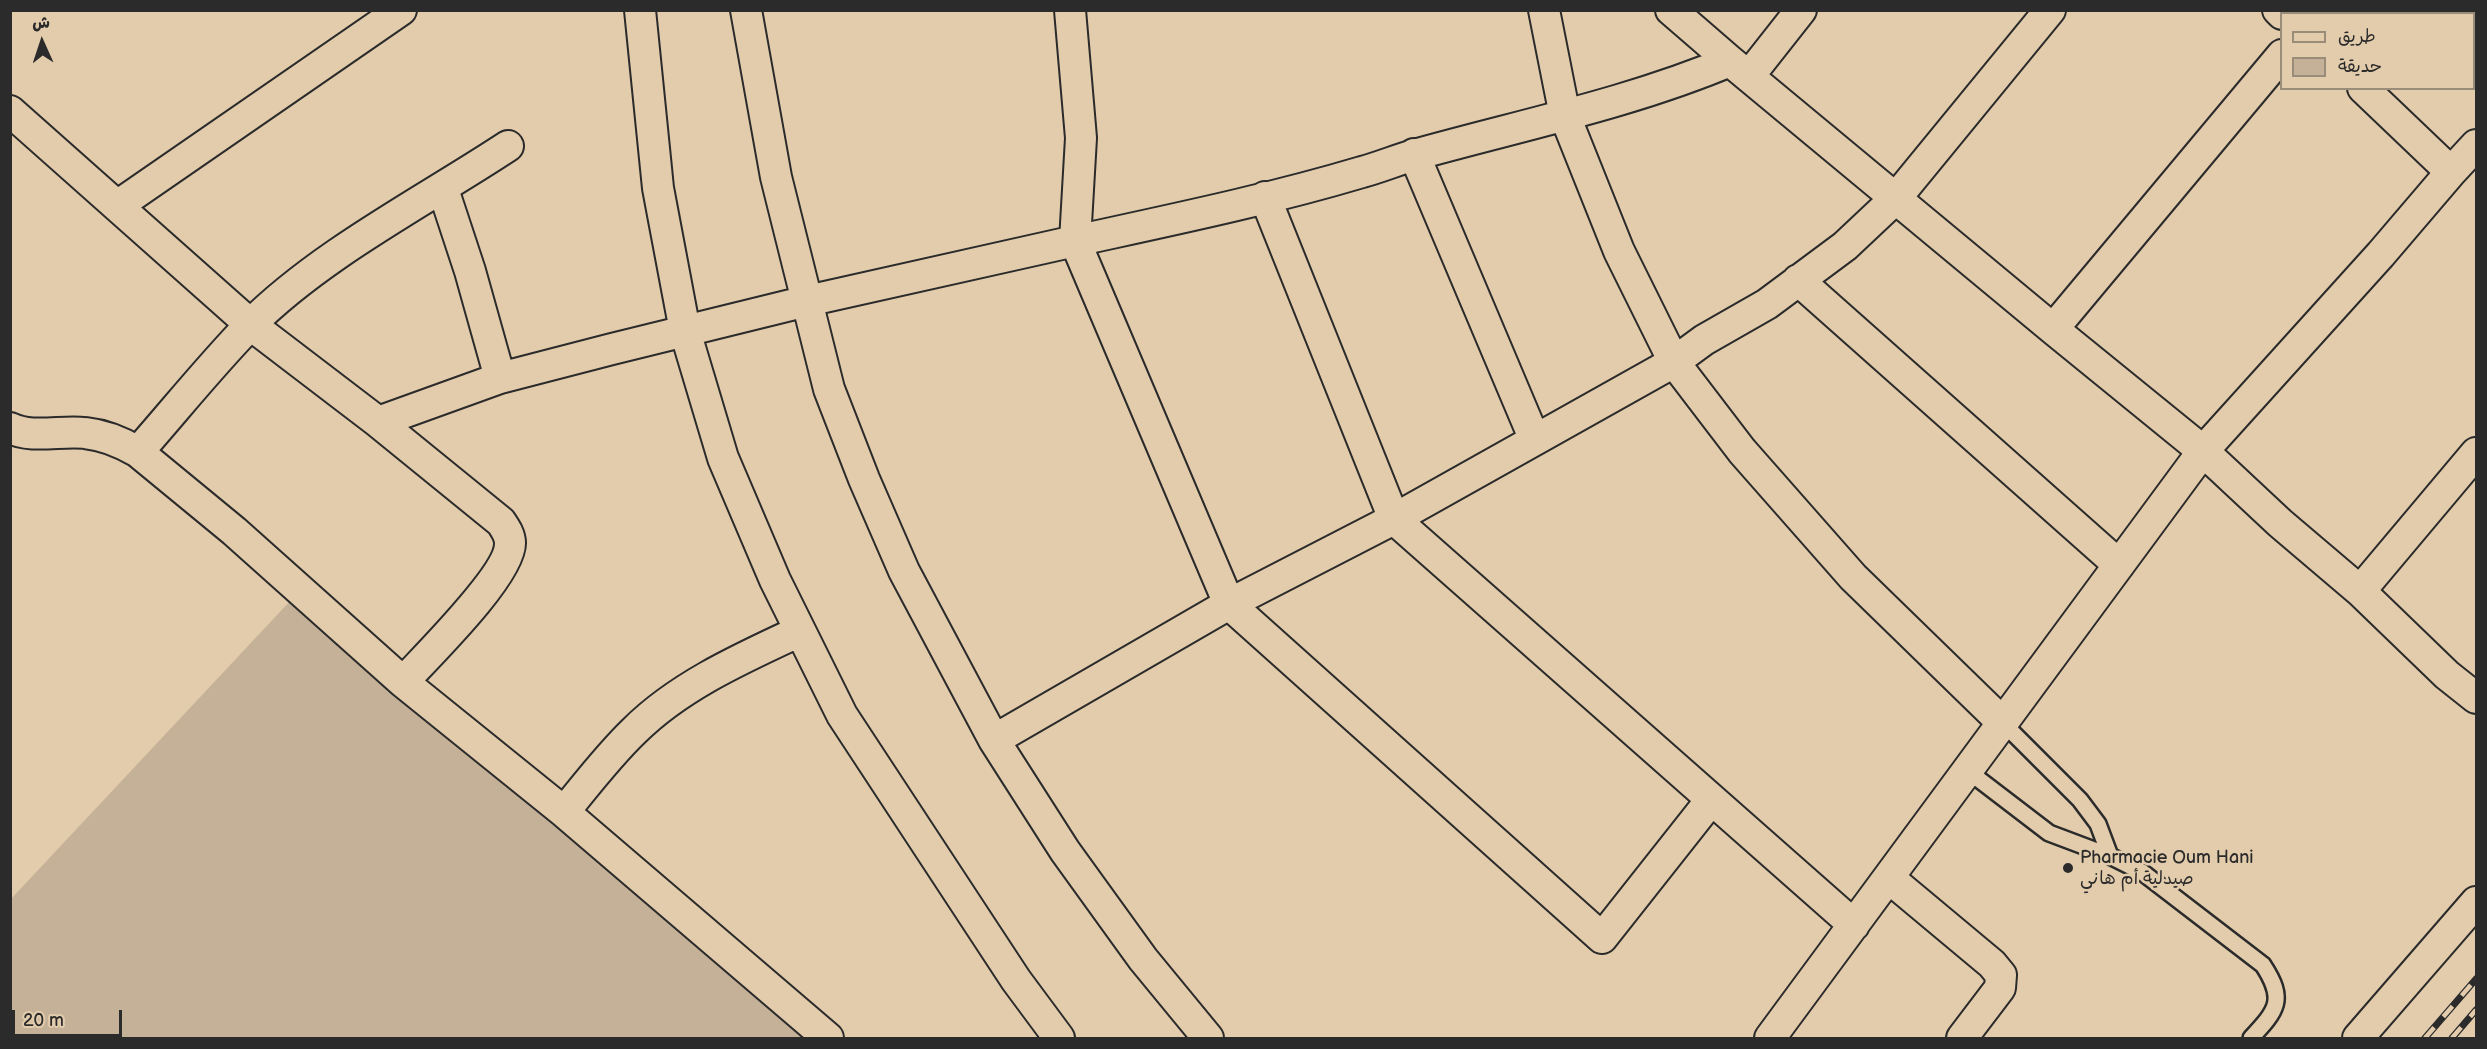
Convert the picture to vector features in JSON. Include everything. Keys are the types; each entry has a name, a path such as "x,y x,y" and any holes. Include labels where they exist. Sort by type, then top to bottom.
{"street":[{"path":"117,206 402,10"},
{"path":"640,10 658,188 685,332 723,458 775,580 848,724 1016,980 1059,1038"},
{"path":"746,10 777,177 830,389 864,479 904,571 994,740 1065,851 1143,959 1208,1038"},
{"path":"1070,10 1081,138 1075,241 1229,604 1602,938 1711,800"},
{"path":"1544,10 1565,116 1619,251 1674,362 1742,451 1853,577 2003,723"},
{"path":"1671,10 2053,330 2203,451 2280,523 2360,591 2447,675 2476,698"},
{"path":"378,422 500,378 807,301 1265,197 1362,172 1414,154 1565,116 1694,77 1740,68 1801,10"},
{"path":"994,740 1229,604 1394,519 1534,438 1674,362 1704,340 1767,304 1845,246 1896,198 2050,10"},
{"path":"2053,330 2280,57"},
{"path":"2365,90 2451,172"},
{"path":"10,111 251,325 378,422 501,522 510,544 504,563 492,583 403,682"},
{"path":"1770,1038 2203,451 2476,145"},
{"path":"138,452 251,325 302,280 355,243 508,146"},
{"path":"1414,154 1534,438"},
{"path":"443,189 470,271 500,378"},
{"path":"1265,197 1394,519 1854,926"},
{"path":"1798,280 2119,565"},
{"path":"10,428 29,433 87,433 125,445 138,452 234,531 403,682 564,812 828,1038"},
{"path":"2360,591 2476,453"},
{"path":"564,812 605,761 635,729 676,698 754,652 800,631"},
{"path":"1889,878 1992,964 2001,975 2000,988 1962,1038"},
{"path":"2358,1038 2476,902"}],"lane":[{"path":"2003,723 2080,800 2098,824 2110,856"},
{"path":"1968,771 2049,833 2110,856 2142,872 2263,965 2275,983 2278,1000 2271,1017 2251,1038"}],"green space":[{"path":"292,599 832,1038 11,1038 10,900"}],"railway":[{"path":"2425,1038 2476,979"},
{"path":"2452,1038 2476,1010"}],"place":[{"name":"Pharmacie Oum Hani صيدلية أم هاني","path":"2068,868"}]}
